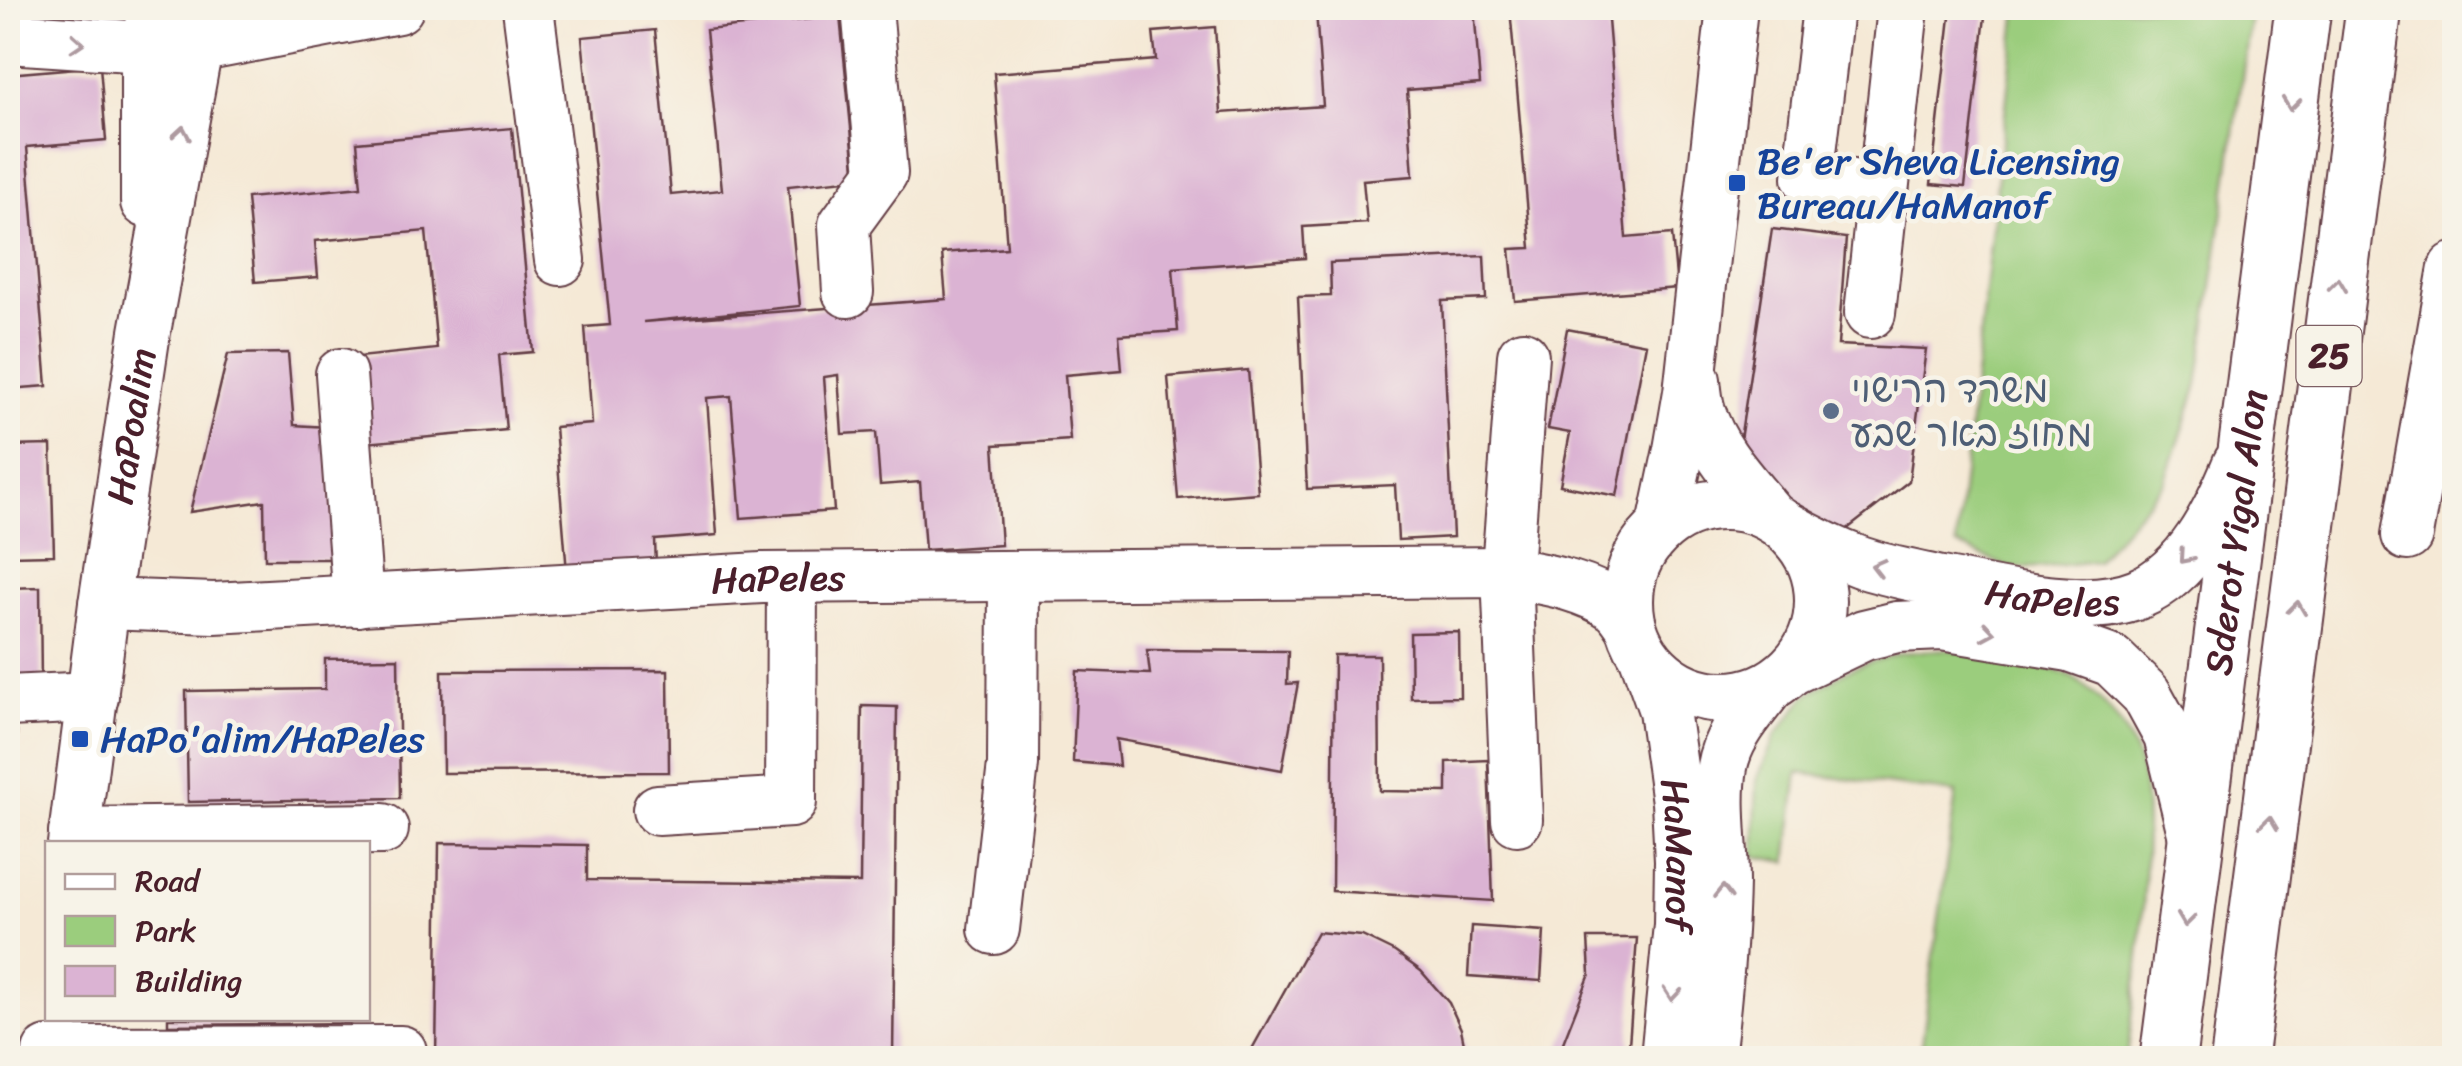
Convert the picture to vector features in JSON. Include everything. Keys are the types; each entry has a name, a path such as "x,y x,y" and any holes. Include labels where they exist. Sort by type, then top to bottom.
{"highway":[{"name":"Sderot Yigal Alon","path":"2168,1058 2304,8"},
{"name":"Sderot Yigal Alon","path":"2239,1058 2374,8"}],"street":[{"path":"8,38 198,27 398,8"},
{"path":"528,8 560,260"},
{"path":"848,292 844,225 882,172 867,8"},
{"path":"1692,359 1700,411 1716,446 1735,474 1805,550 1818,579 1820,610 1812,641 1781,678 1742,696 1714,698 1687,691 1663,677 1638,641 1628,598 1632,571 1654,536 1680,450 1732,8"},
{"path":"1828,8 1808,178 1883,190"},
{"path":"1870,313 1903,8"},
{"name":"HaPoalim","path":"73,838 145,332 198,27"},
{"path":"145,332 150,28"},
{"path":"2408,535 2454,268"},
{"path":"1517,820 1507,570 1523,356"},
{"path":"341,374 358,601"},
{"name":"HaPeles","path":"1778,522 1824,548 1865,564 1998,594 2059,602 2105,602 2139,594 2170,573 2193,549 2222,502 2248,441"},
{"path":"1654,536 1683,514 1704,506 1750,508 1778,522"},
{"name":"HaPeles","path":"104,604 214,608 762,578 1455,573 1601,558 1654,536"},
{"name":"HaPeles","path":"1507,570 1554,581 1620,609 1638,641"},
{"path":"994,930 1013,764 1014,576"},
{"path":"658,810 791,802 792,578"},
{"name":"HaPeles","path":"1781,678 1833,648 1897,627 1942,625 2070,646 2112,661 2146,694 2169,736 2196,844"},
{"name":"HaManof","path":"1638,641 1664,710 1677,802 1679,926 1666,1058"},
{"name":"HaManof","path":"1710,1058 1722,928 1722,766 1732,736 1781,678"},
{"path":"8,700 93,696"},
{"path":"73,838 383,829"},
{"path":"49,1043 401,1051"}],"green space":[{"path":"2017,8 2252,8 2198,385 2165,483 2096,561 2010,568 1956,545"},
{"path":"1946,649 2029,663 2073,678 2109,710 2135,752 2144,792 2146,841 2141,935 2127,1058 1920,1058 1956,793 1798,773 1787,862 1754,856 1757,779 1776,735 1807,695 1852,668 1900,653"}],"building":[{"path":"1474,8 1480,84 1407,90 1413,176 1363,180 1367,223 1303,227 1305,258 1173,268 1178,331 1119,335 1122,370 1065,375 1070,440 994,445 1001,545 925,550 920,482 880,485 876,432 842,434 838,375 824,377 834,511 741,518 731,396 707,398 717,535 655,540 656,566 567,572 555,427 592,424 585,327 610,325 582,37 655,30 671,195 722,190 706,30 840,16 856,179 788,186 800,306 643,322 946,299 942,253 1007,248 994,73 1156,60 1153,32 1215,27 1221,113 1323,106 1316,11"},
{"path":"1510,8 1607,8 1626,238 1672,234 1677,288 1515,301 1510,249 1531,248"},
{"path":"1951,8 1986,8 1965,187 1931,184"},
{"path":"100,66 106,140 27,147 47,386 8,389 8,74"},
{"path":"512,128 533,352 499,355 506,430 366,443 358,357 437,349 426,231 315,241 318,277 255,282 247,198 361,187 357,142"},
{"name":"משרד הרישוי מחוז באר שבע","path":"1772,229 1846,238 1838,345 1926,349 1909,481 1823,548 1735,473"},
{"path":"1484,256 1486,299 1442,301 1453,537 1398,540 1395,485 1307,489 1298,297 1331,296 1330,263"},
{"path":"1567,329 1646,344 1617,496 1560,485 1570,433 1548,429"},
{"path":"288,353 294,425 327,427 337,559 265,559 264,501 190,512 228,354"},
{"path":"1248,370 1258,493 1178,499 1168,377"},
{"path":"51,445 54,555 8,556 8,446"},
{"path":"40,587 41,685 8,685 8,588"},
{"path":"1459,632 1460,697 1411,698 1410,633"},
{"path":"1147,650 1288,651 1287,684 1298,683 1282,770 1116,739 1119,766 1073,762 1077,671 1150,674"},
{"path":"1334,655 1379,655 1380,791 1447,792 1447,762 1488,760 1493,901 1332,891"},
{"path":"398,658 400,798 188,802 186,691 325,689 325,659"},
{"path":"668,670 669,772 443,773 442,671"},
{"path":"862,706 897,707 893,1058 673,1058 673,1053 552,1052 552,1058 436,1058 439,843 587,845 587,880 860,883"},
{"path":"8,732 17,732 12,929 8,929"},
{"path":"1471,926 1544,931 1541,981 1468,976"},
{"path":"1317,932 1362,936 1395,952 1421,971 1449,1003 1461,1029 1467,1058 1247,1058"},
{"path":"1588,938 1637,938 1628,1058 1557,1058 1590,974"},
{"path":"168,1021 350,1021 350,1023 168,1025"}],"place":[{"name":"Be'er Sheva Licensing Bureau/HaManof","path":"1737,183"},
{"name":"משרד הרישוי מחוז באר שבע","path":"1831,411"},
{"name":"HaPo'alim/HaPeles","path":"80,739"}]}
